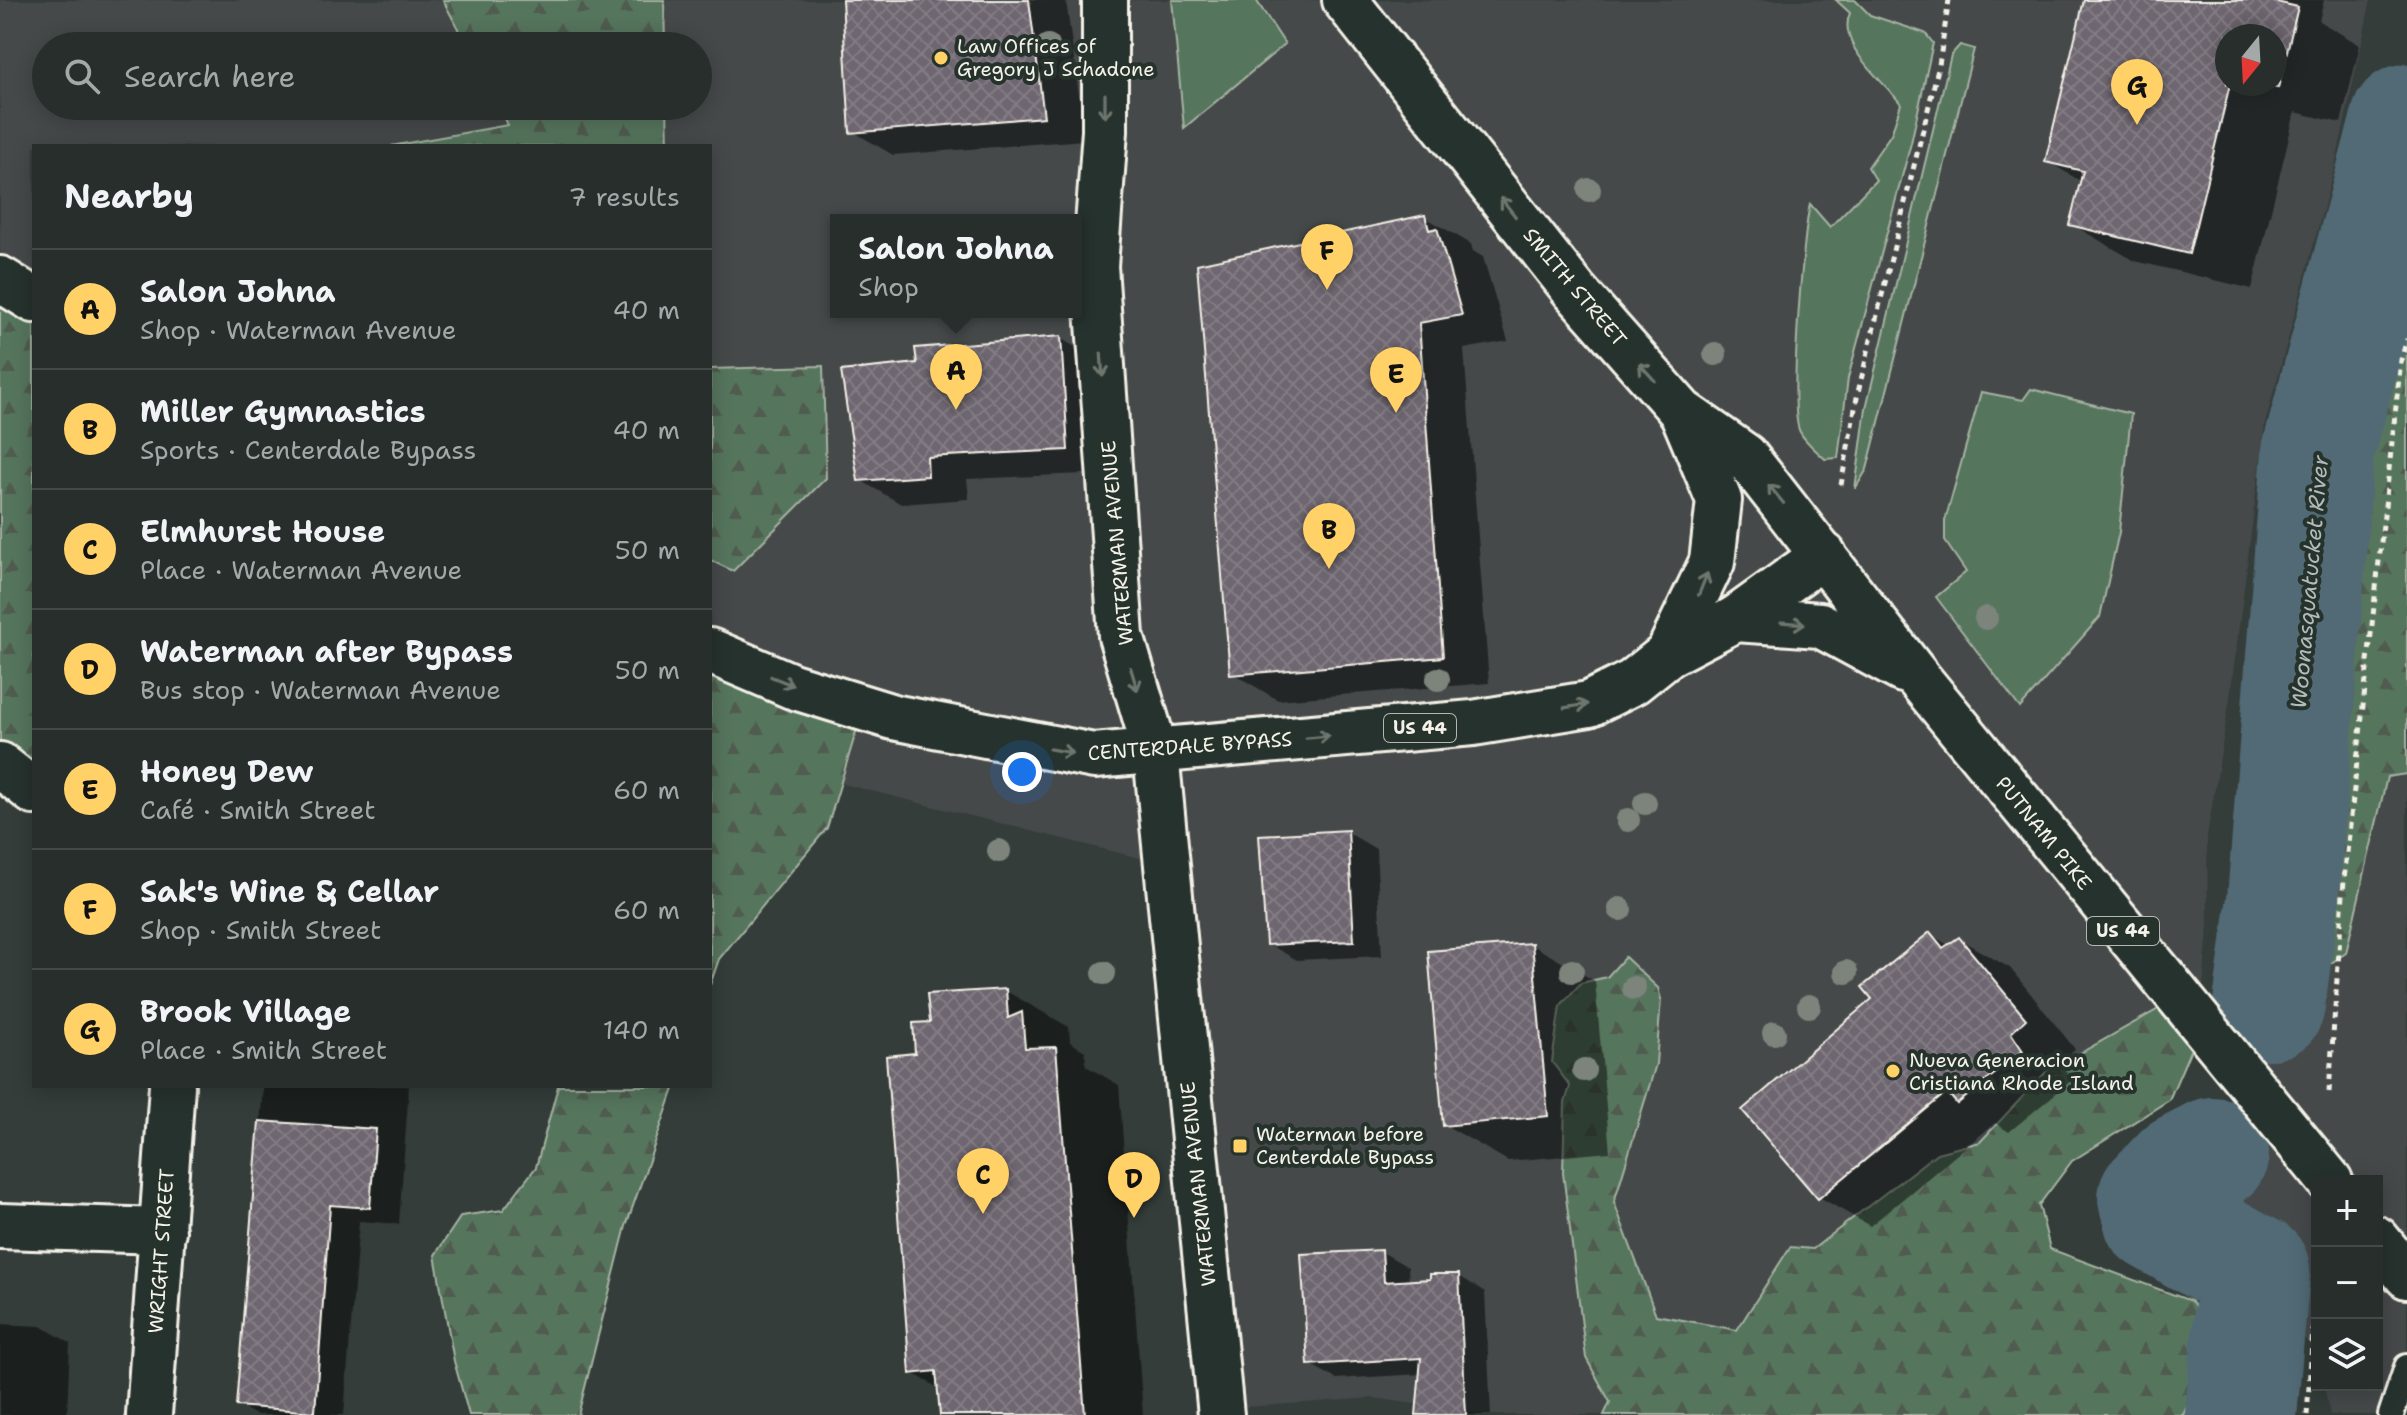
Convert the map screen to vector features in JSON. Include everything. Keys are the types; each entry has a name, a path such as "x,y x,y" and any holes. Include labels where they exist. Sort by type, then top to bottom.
{"main road":[{"name":"WATERMAN AVENUE","path":"1105,0 1105,131 1095,266 1121,636 1156,753 1221,1415"},
{"name":"SMITH STREET","path":"1345,0 1574,290 1682,412 1745,456 1824,555"},
{"path":"0,279 32,299"},
{"name":"CENTERDALE BYPASS","path":"1668,654 1712,562 1719,500 1682,412"},
{"name":"CENTERDALE BYPASS","path":"712,652 792,686 893,717 1094,756 1156,753 1473,723 1589,704 1633,682 1668,654 1735,619 1824,555"},
{"name":"PUTNAM PIKE","path":"1824,555 1919,679 2325,1175"},
{"name":"US 44","path":"1735,619 1820,625 1919,679"},
{"path":"0,765 32,790"},
{"name":"WRIGHT STREET","path":"149,1415 172,1088"},
{"path":"0,1226 163,1231"},
{"path":"2383,1246 2407,1276"}],"lane":[{"path":"2391,1415 2407,1367"}],"path":[{"path":"1846,497 1840,483 1858,392 1939,65 1949,0"},
{"path":"2329,1102 2344,880 2401,360 2407,339"},
{"path":"2307,1415 2314,1319"}],"shaded area":[{"path":"0,0 2371,0 2336,162 2265,424 2230,697 2207,837 2208,931 2202,998 2045,1073 1980,1142 1937,1153 1812,1250 1790,1247 1737,1330 1656,1315 1614,1201 1656,1064 1607,977 1581,983 1565,1104 1563,1173 1586,1358 1611,1402 1604,1415 1493,1415 1373,1398 1218,1409 1179,868 760,763 712,739 712,144 32,144 32,388 0,365"},
{"path":"2407,774 2407,1415 2330,1415 2325,1391 2383,1391 2383,1175 2311,1175 2311,1346 2257,1284 2153,1224 2161,1197 2227,1139 2250,1075 2252,1050 2263,1009 2346,953 2387,777"}],"green space":[{"path":"443,0 664,0 665,32 460,32"},
{"path":"1172,0 1256,0 1285,44 1184,128"},
{"path":"1836,0 1855,0 1870,15 1925,33 1933,43 1911,143 1848,378 1838,458 1825,459 1802,436 1797,417 1798,322 1810,204 1830,227 1876,180 1868,167 1891,134 1901,104 1855,49 1847,25 1850,13"},
{"path":"1960,45 1974,49 1867,469 1855,489 1866,408 1951,55"},
{"path":"506,120 667,120 668,144 402,144 508,125"},
{"path":"2407,148 2407,774 2387,777 2346,953 2263,1009 2291,859 2298,786 2327,612 2361,336"},
{"path":"0,267 32,285 32,761 0,743"},
{"path":"823,366 826,478 733,571 712,561 712,369"},
{"path":"2031,389 2131,414 2119,532 2100,617 2020,708 1936,597 1966,572 1945,541 1945,521 1981,392 2023,400"},
{"path":"712,632 866,699 827,828 719,959 712,979"},
{"path":"1625,957 1658,988 1661,999 1656,1064 1614,1202 1656,1315 1737,1330 1790,1247 1813,1249 1937,1153 1980,1142 2045,1073 2171,1002 2196,1037 2169,1100 2072,1161 2039,1205 2050,1249 2191,1301 2220,1335 2183,1415 1604,1415 1610,1402 1586,1358 1563,1173 1565,1103 1570,1086 1552,1062 1560,1006 1581,983 1607,977"},
{"path":"557,1088 674,1088 626,1226 578,1415 469,1415 454,1361 435,1255 461,1216 503,1210 536,1167"}],"building":[{"name":"Law Offices of Gregory J Schadone","path":"842,0 1029,0 1044,117 850,133"},
{"path":"2084,0 2268,0 2298,7 2287,52 2287,24 2215,24 2215,96 2227,96 2189,254 2069,225 2083,171 2045,162"},
{"path":"1425,215 1429,230 1437,228 1462,315 1419,323 1443,657 1230,675 1197,264"},
{"path":"1061,336 1068,450 927,457 928,476 858,481 841,371 917,363 915,348"},
{"path":"1348,830 1354,941 1266,945 1259,835"},
{"name":"Nueva Generacion Cristiana Rhode Island","path":"1930,932 1943,948 1959,937 2026,1019 2011,1033 2023,1051 1957,1104 1947,1092 1818,1199 1742,1110 1872,999 1862,987"},
{"path":"1532,943 1548,1116 1443,1126 1428,951"},
{"path":"1006,989 1008,1018 1022,1012 1025,1048 1056,1047 1085,1415 940,1415 936,1371 910,1374 886,1056 915,1053 913,1023 930,1022 927,994"},
{"path":"259,1121 376,1129 370,1208 330,1205 315,1412 236,1406"},
{"path":"1382,1250 1384,1282 1430,1279 1430,1274 1459,1274 1466,1415 1416,1415 1421,1358 1308,1365 1301,1254"}],"waterway":[{"name":"Woonasquatucket River","path":"2269,1004 2283,900 2318,452 2407,120"},
{"name":"Woonasquatucket River","path":"2213,1153 2182,1169 2154,1198 2159,1217 2254,1271 2241,1415"}],"place":[{"name":"Law Offices of Gregory J Schadone","path":"941,58"},
{"name":"Brook Village","path":"2137,125"},
{"name":"Sak's Wine & Cellar","path":"1327,290"},
{"name":"Salon Johna","path":"956,410"},
{"name":"Honey Dew","path":"1396,413"},
{"name":"Miller Gymnastics","path":"1329,569"},
{"name":"Nueva Generacion Cristiana Rhode Island","path":"1893,1071"},
{"name":"Waterman before Centerdale Bypass","path":"1240,1146"},
{"name":"Elmhurst House","path":"983,1214"},
{"name":"Waterman after Bypass","path":"1134,1218"}]}
